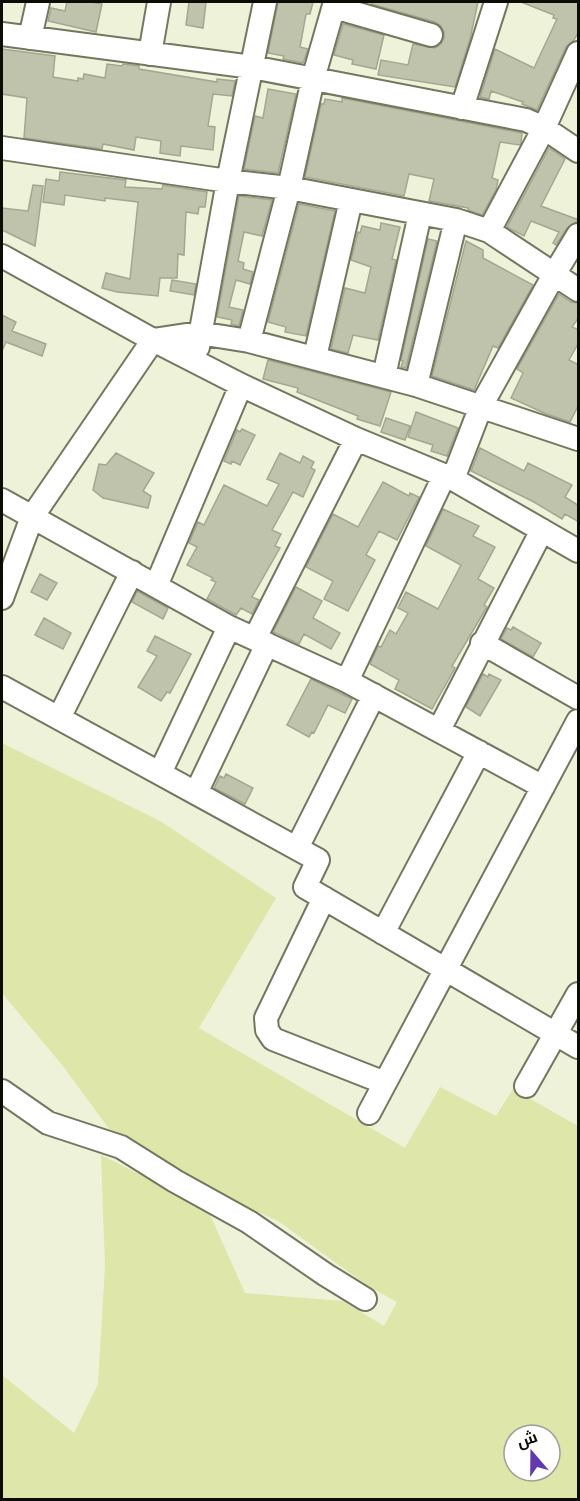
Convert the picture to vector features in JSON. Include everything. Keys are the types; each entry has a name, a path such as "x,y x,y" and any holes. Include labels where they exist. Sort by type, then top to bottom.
{"street":[{"path":"30,38 38,2"},
{"path":"150,54 159,2"},
{"path":"196,362 199,333 228,181 265,2"},
{"path":"462,108 496,2"},
{"path":"249,341 289,188 313,79 335,4 431,35"},
{"path":"2,34 252,67 526,120 544,128 579,150"},
{"path":"489,231 544,128 579,53"},
{"path":"2,147 289,188 456,220 489,231 579,290"},
{"path":"315,357 351,200"},
{"path":"384,376 420,214"},
{"path":"416,385 456,220"},
{"path":"347,681 448,478 481,406 555,273 579,235"},
{"path":"2,256 196,362 357,439 448,478 579,551"},
{"path":"2,598 32,517 153,340 199,333 249,341 416,385 579,439"},
{"path":"156,586 241,385"},
{"path":"196,793 261,641 357,439"},
{"path":"2,500 229,627 347,681 543,787"},
{"path":"439,730 542,530"},
{"path":"59,718 132,572"},
{"path":"160,773 229,627"},
{"path":"483,644 579,698"},
{"path":"2,687 318,860 305,887 579,1047"},
{"path":"297,848 374,695"},
{"path":"369,1113 579,721"},
{"path":"382,933 479,752"},
{"path":"324,898 266,1018 267,1030 273,1039 385,1083"},
{"path":"526,1086 579,994"},
{"path":"2,1091 48,1123 121,1147 175,1181 249,1222 365,1299"}],"green space":[{"path":"2,743 160,821 276,898 199,1028 405,1148 440,1087 496,1116 513,1089 578,1126 578,1499 2,1499 2,1375 74,1433 98,1384 105,1267 101,1155 207,1208 245,1293 343,1301 384,1326 397,1302 368,1286 278,1221 200,1186 110,1130 63,1066 2,993"}],"building":[{"path":"67,2 102,4 96,32 48,21 51,8 65,11"},
{"path":"189,2 206,2 203,28 186,25"},
{"path":"278,2 313,2 310,14 306,14 300,47 308,49 303,63 268,53"},
{"path":"372,2 478,2 470,39 455,87 378,75 381,60 408,65 413,44 435,48 441,44 444,32 435,22 371,4"},
{"path":"521,2 579,2 579,31 566,47 537,110 522,104 523,102 491,91 489,99 480,97 495,49 534,68 557,19 553,18 554,15"},
{"path":"343,24 384,35 376,69 352,64 353,60 334,55"},
{"path":"2,49 55,56 53,77 78,81 78,78 83,79 84,74 105,78 107,64 122,66 123,64 139,66 139,69 217,82 217,79 235,81 232,96 213,94 208,126 215,127 213,150 181,146 180,156 160,153 161,141 136,137 134,150 103,144 102,149 24,138 27,98 2,94"},
{"path":"268,89 296,94 278,173 244,169 255,116 263,118"},
{"path":"342,98 522,133 521,142 520,145 500,142 492,178 498,180 496,190 482,215 468,208 429,201 434,179 409,174 404,196 305,177 321,104 324,104 325,99 342,102"},
{"path":"549,148 565,159 541,206 579,220 567,228 556,245 553,243 559,232 531,221 524,236 507,227"},
{"path":"60,172 126,180 125,187 162,189 163,185 207,192 205,207 199,207 198,214 186,212 184,255 178,254 177,278 160,278 158,296 117,292 102,288 106,273 130,279 138,202 105,198 105,201 65,195 64,205 43,202 46,179 59,181"},
{"path":"33,185 43,186 35,246 2,230 2,208 28,211"},
{"path":"239,196 272,200 262,236 244,232 238,261 244,263 243,269 253,272 250,284 236,280 229,307 243,310 239,326 231,324 232,320 217,317"},
{"path":"299,204 335,211 306,336 285,332 286,327 268,322"},
{"path":"381,223 400,227 392,259 396,260 378,340 353,335 348,353 331,349 345,288 365,293 371,267 351,260 358,232 360,233 362,226 380,230"},
{"path":"428,239 437,241 406,368 401,367 403,361 401,360"},
{"path":"466,241 483,250 483,258 533,285 498,348 493,346 474,390 432,376"},
{"path":"172,280 196,284 194,295 170,291"},
{"path":"559,294 571,302 579,303 579,317 572,327 579,330 579,342 569,360 579,365 579,404 570,422 511,398 523,373 517,369"},
{"path":"2,315 16,322 12,331 46,344 42,356 6,342 2,351"},
{"path":"268,360 391,392 380,426 357,419 358,416 297,392 298,388 263,379"},
{"path":"416,412 458,428 447,456 431,451 433,445 408,437"},
{"path":"386,418 410,426 405,440 381,432"},
{"path":"242,429 255,435 240,465 232,461 231,464 224,461 237,430 240,432"},
{"path":"480,448 524,471 528,463 572,485 565,497 579,506 579,522 565,514 562,519 534,502 471,471"},
{"path":"116,453 154,473 143,491 151,496 148,508 103,498 93,490 99,464 106,465"},
{"path":"280,453 300,463 303,456 314,462 311,468 315,470 303,497 293,492 272,530 281,534 275,546 280,548 252,597 259,600 252,614 241,608 236,615 207,599 216,582 211,580 213,578 187,565 197,547 189,543 198,522 204,525 224,485 267,506 279,484 267,479"},
{"path":"383,482 409,496 410,493 419,497 397,540 379,531 366,555 375,560 348,611 324,599 333,581 306,567 333,514 358,527"},
{"path":"443,509 479,526 473,536 495,547 478,579 494,588 484,605 487,607 452,666 455,668 432,709 395,689 399,680 370,664 378,646 381,647 390,630 396,634 408,613 398,608 406,592 438,609 461,565 426,546"},
{"path":"40,574 57,583 47,600 31,592"},
{"path":"296,587 322,601 313,618 340,633 331,649 304,634 299,644 273,632"},
{"path":"137,591 168,608 163,619 132,602"},
{"path":"44,618 71,633 63,649 35,635"},
{"path":"513,627 541,643 533,657 501,639 507,628 511,630"},
{"path":"155,636 191,654 170,693 167,692 161,701 138,687 157,656 147,651"},
{"path":"483,674 488,677 489,674 501,680 480,716 466,707"},
{"path":"311,679 352,699 345,713 328,705 314,733 312,732 309,737 287,725"},
{"path":"226,774 253,788 245,804 214,788 220,776 224,778"}]}
